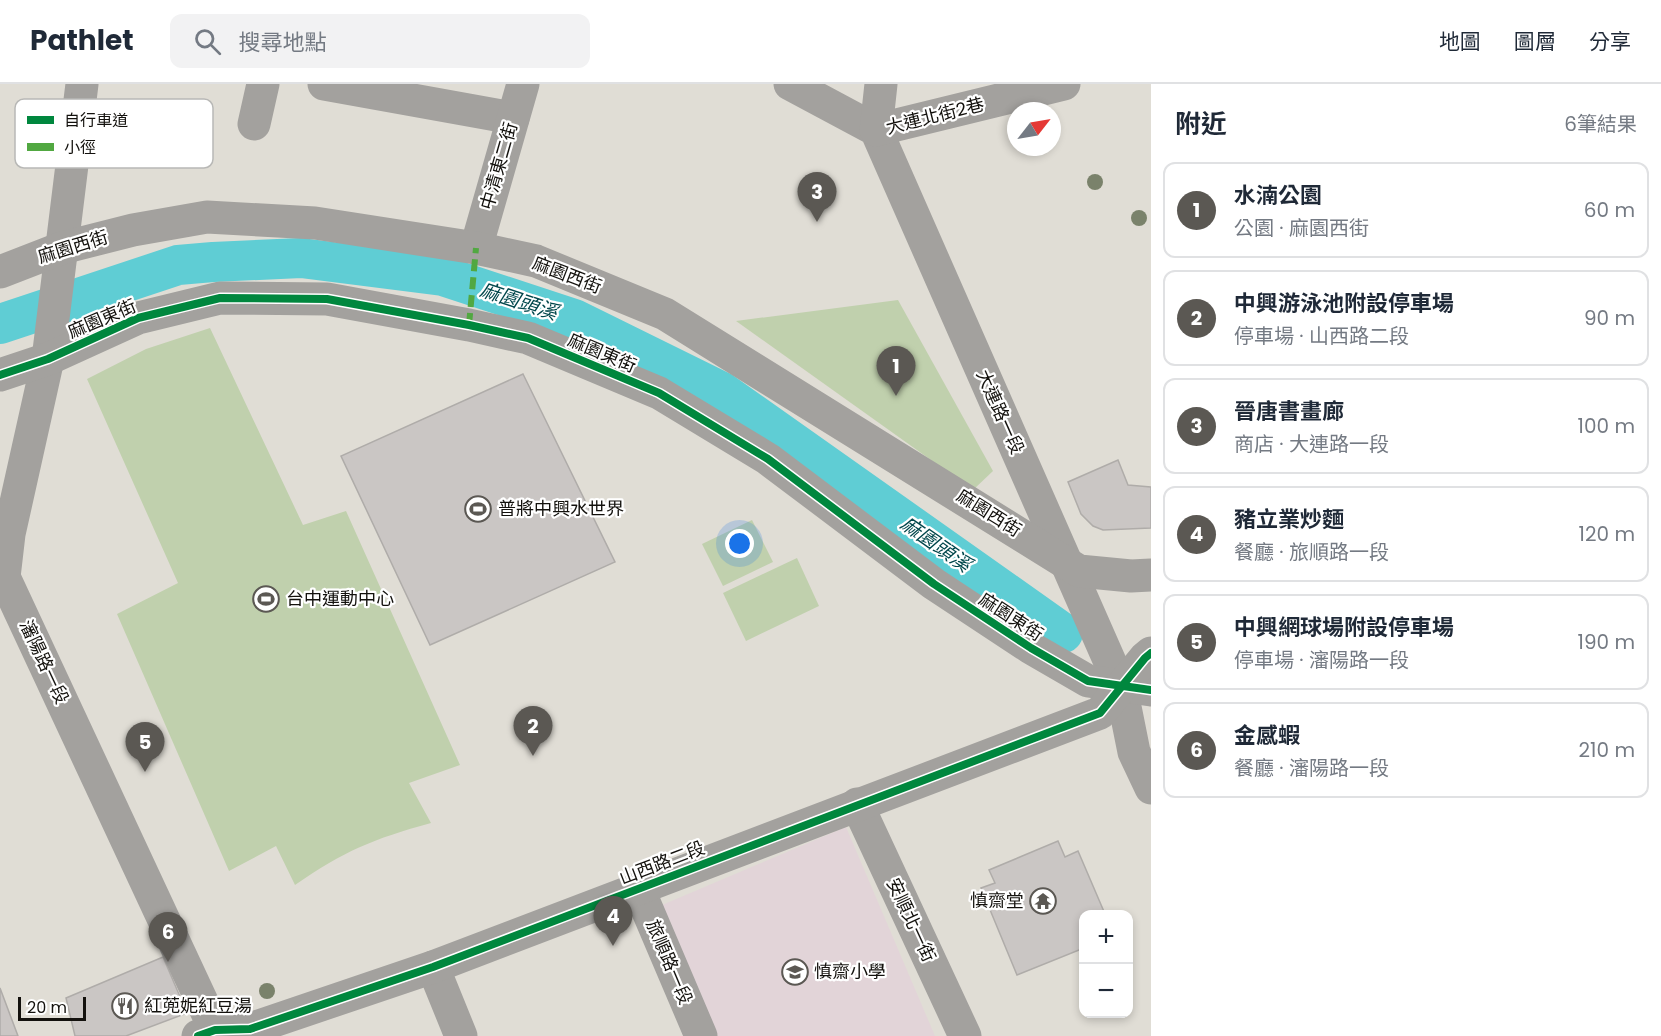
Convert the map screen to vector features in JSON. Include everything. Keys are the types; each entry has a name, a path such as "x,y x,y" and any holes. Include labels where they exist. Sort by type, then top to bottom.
{"street":[{"name":"瀋陽路一段","path":"80,99 82,84"},
{"path":"254,124 262,84"},
{"path":"324,84 513,118"},
{"name":"中清東二街","path":"476,248 523,84"},
{"path":"790,84 876,130 881,84"},
{"name":"大連北街2巷","path":"876,130 1064,84"},
{"name":"大連路一段","path":"876,130 1069,565 1136,688 1134,752 1151,788"},
{"name":"瀋陽路一段","path":"72,168 50,344 9,534 4,577 210,1034"},
{"name":"麻園西街","path":"0,272 60,260 133,230 207,217 315,223 476,248 536,261 665,314 1079,571 1151,575"},
{"name":"麻園東街","path":"0,375 50,344 138,318 220,298 327,299 528,338 659,393 768,459 934,584 1030,648 1088,681 1136,688"},
{"name":"山西路二段","path":"210,1034 250,1029 433,967 1100,713 1136,688 1151,653"},
{"name":"安順北一街","path":"857,804 965,1036"},
{"name":"旅順路一段","path":"638,888 701,1036"},
{"path":"433,967 461,1036"}],"shaded area":[{"name":"慎齋小學","path":"846,827 935,1036 709,1036 655,908"}],"green space":[{"path":"898,300 993,471 973,490 736,321"},
{"name":"台中運動中心","path":"210,328 303,525 346,511 460,765 409,783 431,823 360,847 329,863 295,885 276,846 229,871 117,614 178,583 87,379 146,349"},
{"path":"752,520 773,562 723,586 702,544"},
{"path":"797,558 819,606 746,641 723,593"}],"building":[{"name":"普將中興水世界","path":"523,374 615,562 430,645 341,456"},
{"path":"1118,460 1128,485 1151,487 1151,528 1103,530 1093,526 1081,514 1068,482"},
{"name":"慎齋堂","path":"1058,841 1065,857 1078,851 1103,910 1079,910 1079,950 1017,975 981,888 995,883 989,870"},
{"path":"163,957 187,1013 126,1036 75,1036 66,998"},
{"path":"0,988 18,1036 0,1036"}],"waterway":[{"name":"麻園頭溪","path":"0,324 178,265 301,258 443,276 574,319 722,392 1063,633"}],"marked path":[{"path":"469,325 476,248"}],"cycle path":[{"path":"0,375 48,359 138,318 220,298 327,299 528,338 659,393 768,459 934,584 1031,648 1088,681 1151,690"},
{"path":"198,1036 215,1030 250,1029 433,967 1100,713 1151,653"}],"place":[{"name":"晉唐書畫廊","path":"817,222"},
{"name":"水湳公園","path":"896,396"},
{"name":"普將中興水世界","path":"478,509"},
{"name":"台中運動中心","path":"266,599"},
{"name":"中興游泳池附設停車場","path":"533,756"},
{"name":"中興網球場附設停車場","path":"145,772"},
{"name":"慎齋堂","path":"1043,901"},
{"name":"豬立業炒麵","path":"613,946"},
{"name":"金感蝦","path":"168,962"},
{"name":"慎齋小學","path":"795,972"},
{"name":"紅蔸妮紅豆湯","path":"125,1006"}]}
